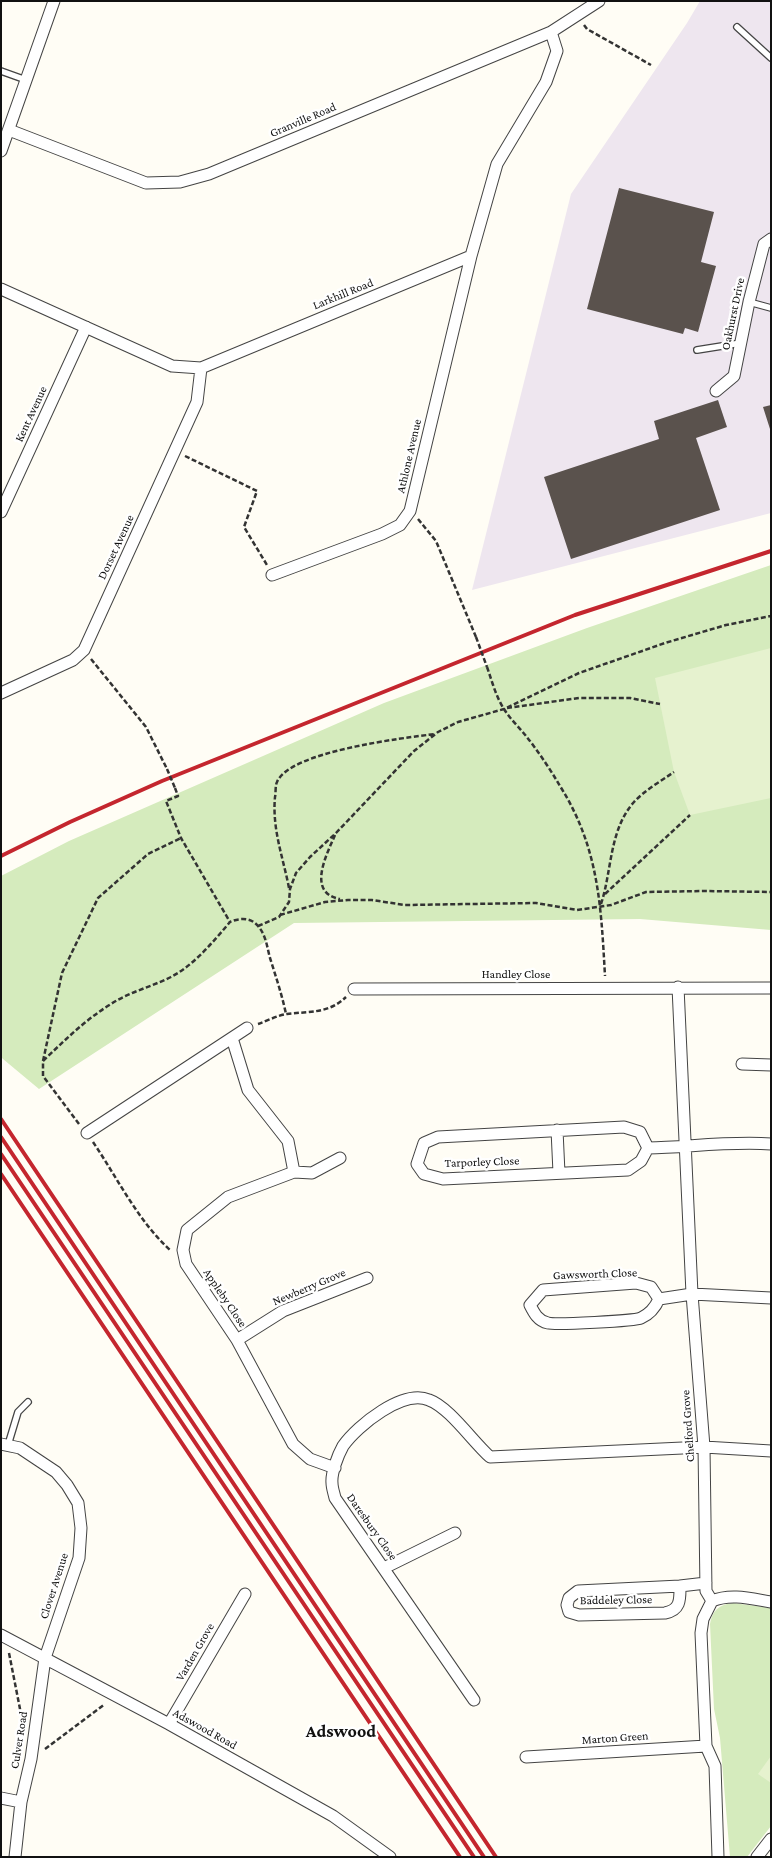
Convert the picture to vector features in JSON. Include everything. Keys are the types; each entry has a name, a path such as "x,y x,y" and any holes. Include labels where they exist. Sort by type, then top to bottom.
{"street":[{"path":"1,150 54,1"},
{"name":"Granville Road","path":"9,130 146,183 180,182 209,174 551,32 599,1"},
{"path":"471,256 497,164 546,82 557,51 551,32"},
{"name":"Oakhurst Drive","path":"716,391 734,376 749,302 764,244 771,238"},
{"name":"Larkhill Road","path":"1,289 172,366 201,368 471,256"},
{"name":"Athlone Avenue","path":"272,575 382,534 400,525 410,510 471,256"},
{"name":"Kent Avenue","path":"1,512 86,326"},
{"name":"Dorset Avenue","path":"84,650 197,402 201,368"},
{"path":"1,693 72,660 84,650"},
{"name":"Chelford Grove","path":"678,987 692,1294 704,1447 706,1591 712,1601"},
{"name":"Handley Close","path":"354,989 771,988"},
{"path":"87,1133 246,1028"},
{"path":"232,1038 248,1090 288,1141 294,1172"},
{"path":"742,1064 771,1065"},
{"name":"Tarporley Close","path":"624,1127 640,1132 648,1148 641,1161 628,1170 443,1179 424,1174 417,1164 424,1143 438,1136 624,1127"},
{"path":"557,1130 559,1173"},
{"path":"648,1148 745,1142 771,1144"},
{"path":"184,1258 182,1250 187,1230 228,1197 294,1172 312,1174 340,1158"},
{"name":"Appleby Close","path":"184,1258 186,1264 237,1340 293,1444 310,1459 335,1468"},
{"name":"Newberry Grove","path":"237,1340 283,1311 367,1278"},
{"name":"Gawsworth Close","path":"636,1283 651,1287 659,1300 654,1310 640,1318 572,1323 547,1323 536,1317 530,1305 543,1290 636,1283"},
{"path":"659,1300 692,1294 771,1298"},
{"name":"Daresbury Close","path":"474,1700 335,1498 332,1482 343,1447 380,1412 401,1401 416,1396 431,1400 443,1408 490,1457 704,1447 771,1451"},
{"name":"Clover Avenue","path":"5,1444 20,1448 56,1472 78,1503 81,1528 79,1558 45,1658"},
{"path":"384,1568 455,1533"},
{"name":"Baddeley Close","path":"680,1586 679,1606 676,1610 665,1613 579,1615 569,1612 567,1605 568,1598 578,1592 706,1583"},
{"name":"Varden Grove","path":"169,1724 245,1594"},
{"path":"718,1857 715,1766 706,1746 701,1633 703,1619 712,1601 724,1597 771,1602"},
{"name":"Adswood Road","path":"1,1635 169,1724 332,1816 390,1857"},
{"name":"Culver Road","path":"15,1857 21,1802 31,1759 45,1658"},
{"name":"Marton Green","path":"526,1757 706,1746"},
{"path":"1,1798 21,1802"},
{"path":"757,1857 771,1839"}],"lane":[{"path":"737,27 771,58"},
{"path":"1,71 26,80"},
{"path":"749,302 771,308"},
{"path":"697,350 741,343"},
{"path":"5,1444 18,1412 28,1402"}],"path":[{"path":"576,16 588,29 651,64"},
{"path":"175,451 257,490 244,527 272,575"},
{"path":"410,510 436,542 504,709 527,737 560,786 574,810 584,833 596,873 601,906 605,987"},
{"path":"504,709 587,670 665,643 726,625 771,616"},
{"path":"84,650 146,727 152,738 178,796 166,801 181,838 230,922"},
{"path":"280,915 289,902 290,889 296,873 310,857 336,834 414,751 435,734 458,722 504,709 579,698 630,698 660,704"},
{"path":"290,889 284,861 276,838 274,808 277,782 286,770 314,757 375,741 435,734"},
{"path":"601,906 616,835 626,814 634,802 674,772"},
{"path":"604,895 690,815"},
{"path":"336,834 323,862 320,877 322,886 329,894 344,900"},
{"path":"181,838 148,854 98,898 62,973 43,1061 42,1076 87,1133 155,1237 174,1254 184,1258"},
{"path":"258,926 280,915 325,902 344,900 372,900 405,905 536,903 577,910 611,904 646,892 771,892"},
{"path":"43,1061 86,1021 113,1002 137,990 171,977 193,962 230,922 237,919 246,919 254,922 265,937 286,1014"},
{"path":"246,1028 286,1014 311,1013 337,1006 354,989"}],"shaded area":[{"path":"700,1 771,1 771,513 472,590 571,194"}],"green space":[{"path":"771,565 771,930 640,919 294,923 39,1089 1,1057 1,876 69,841 384,703 587,628"},
{"path":"771,648 771,798 690,815 674,772 655,678"},
{"path":"733,1603 771,1608 771,1826 747,1857 730,1857 720,1738 714,1709 710,1624 712,1615 717,1609"},
{"path":"771,1756 771,1783 758,1774"}],"building":[{"path":"619,188 714,212 701,262 716,266 698,332 685,328 683,334 587,309"},
{"path":"718,400 727,427 696,438 720,510 571,559 544,477 659,439 654,421"},
{"path":"771,405 771,429 770,429 763,407"}],"railway":[{"path":"1,856 70,822 162,781 575,615 771,551"},
{"path":"1,1119 496,1857"},
{"path":"1,1137 484,1857"},
{"path":"1,1154 474,1857"},
{"path":"1,1174 460,1857"}],"district":[{"name":"Adswood","path":"341,1731"}]}
